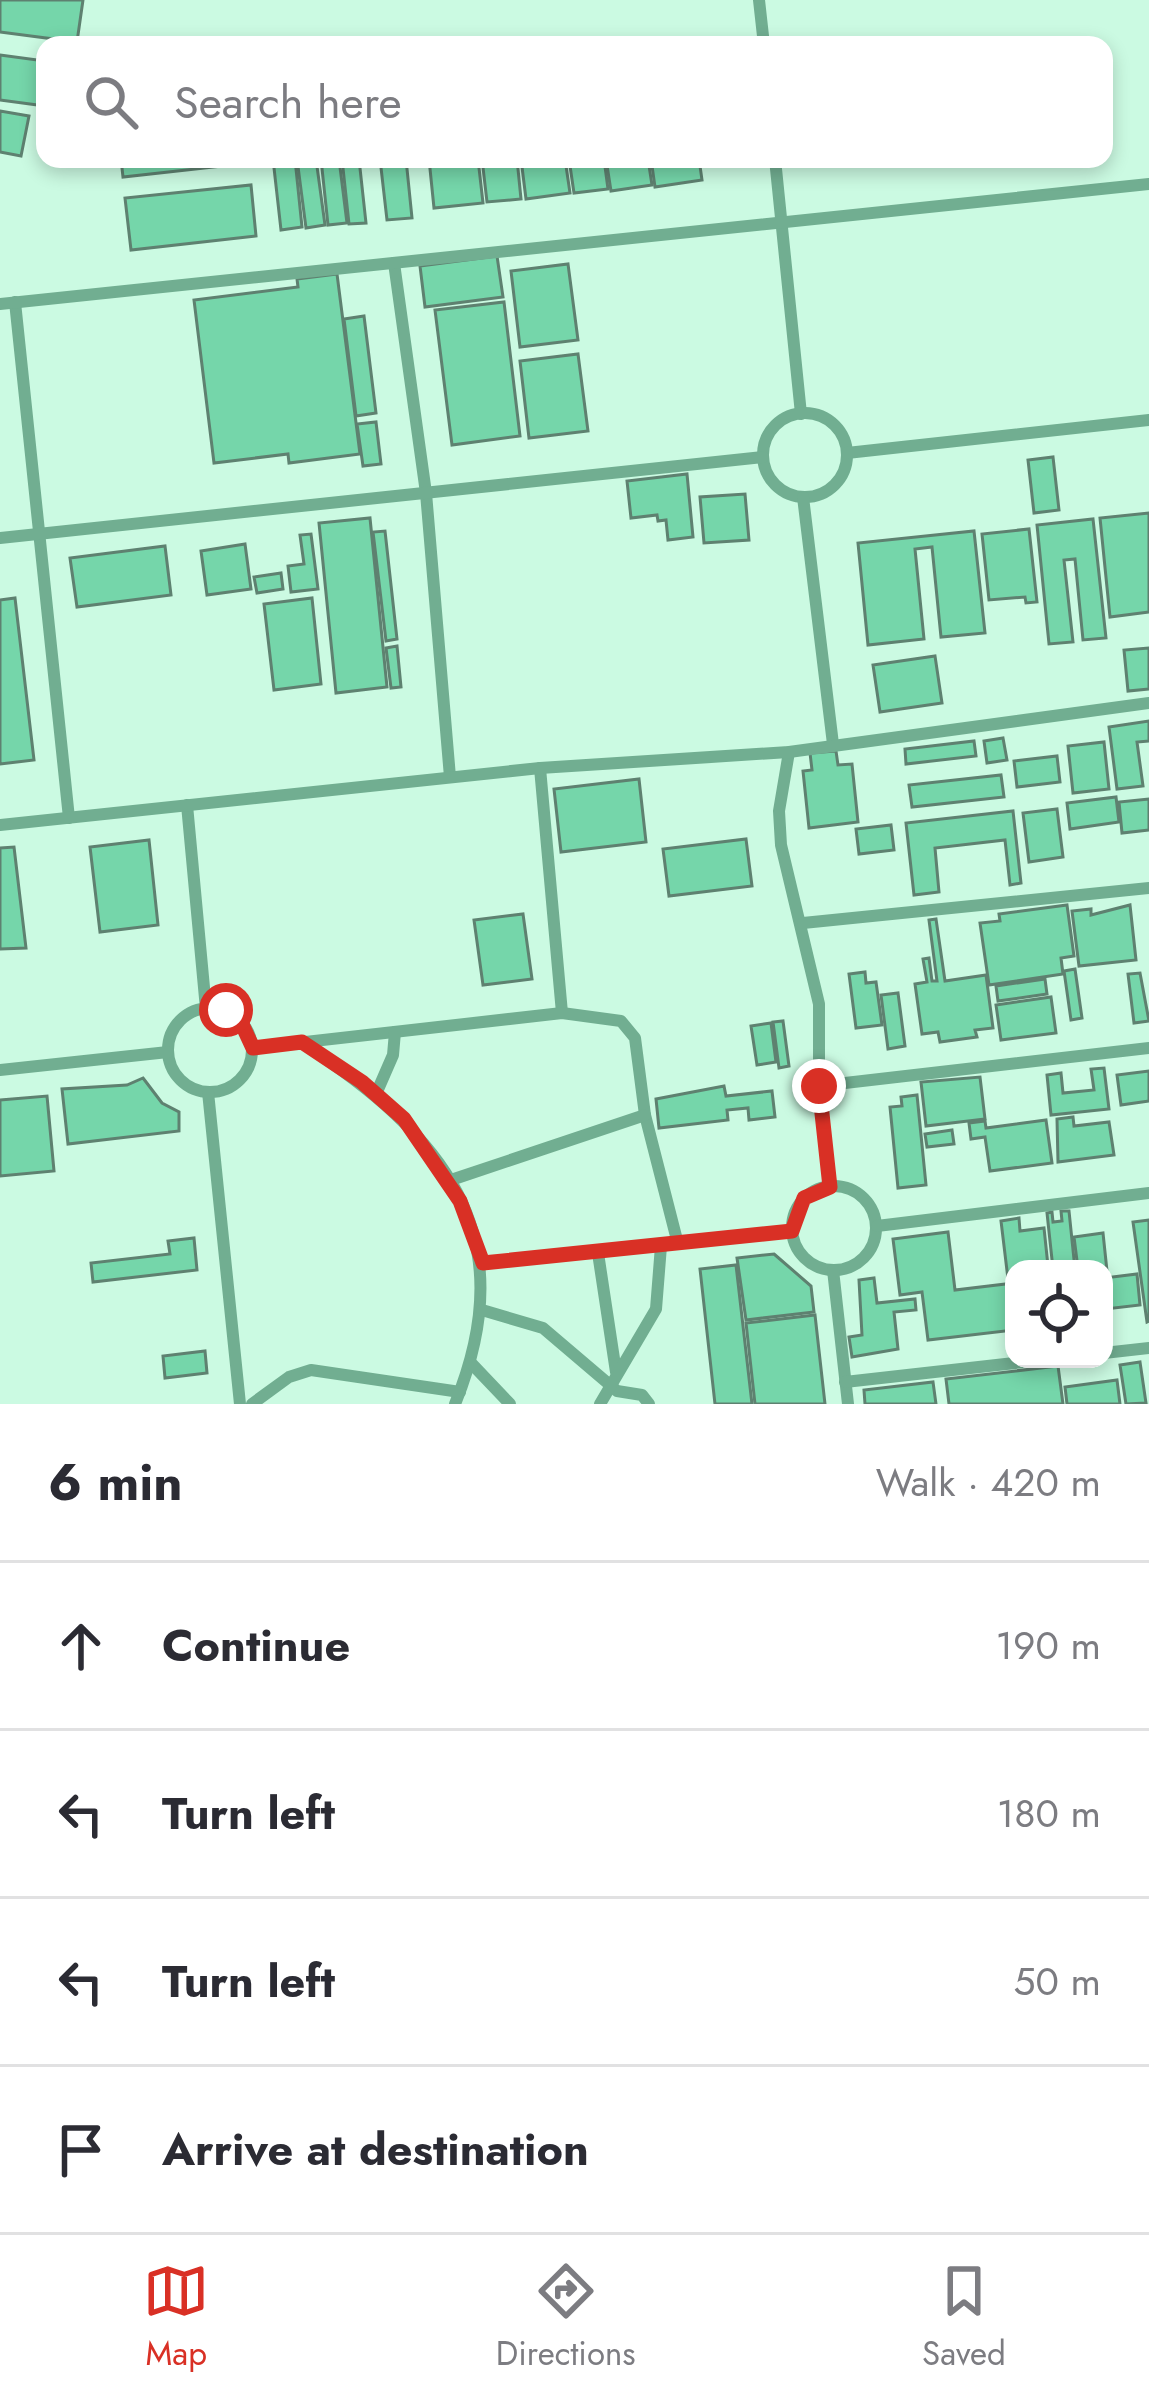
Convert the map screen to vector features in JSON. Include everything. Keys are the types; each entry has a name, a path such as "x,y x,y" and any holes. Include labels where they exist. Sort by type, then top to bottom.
{"street":[{"path":"760,0 763,36"},
{"path":"776,168 801,414"},
{"path":"69,818 39,534 8,303 1149,184"},
{"path":"394,263 425,493 450,777"},
{"path":"801,414 820,416 835,425 848,452 835,485 803,497 776,486 763,457 775,425 801,414"},
{"path":"848,452 1149,420"},
{"path":"0,538 763,457"},
{"path":"803,497 833,744"},
{"path":"0,825 540,768 789,752 1149,703"},
{"path":"789,752 778,811 781,845 819,1004 819,1086 830,1187"},
{"path":"540,768 562,1012"},
{"path":"187,805 206,1009"},
{"path":"802,923 1149,888"},
{"path":"206,1009 226,1010 240,1020 253,1048 240,1080 208,1092 182,1081 168,1052 180,1020 206,1009"},
{"path":"253,1048 562,1012 621,1021 631,1029 645,1114 678,1244"},
{"path":"376,1094 393,1055 395,1032"},
{"path":"251,1404 290,1376 311,1370 457,1398 471,1363 482,1310 483,1263 448,1181 404,1119 302,1042"},
{"path":"819,1086 1149,1048"},
{"path":"0,1070 168,1052"},
{"path":"208,1092 240,1404"},
{"path":"448,1181 645,1114"},
{"path":"830,1187 850,1189 865,1198 877,1226 864,1258 832,1270 806,1259 792,1231 804,1198 830,1187"},
{"path":"877,1226 1149,1193"},
{"path":"483,1263 792,1231"},
{"path":"600,1404 656,1309 661,1246"},
{"path":"598,1253 612,1378"},
{"path":"832,1270 848,1404"},
{"path":"482,1310 543,1328 649,1404"},
{"path":"1113,1352 1149,1348"},
{"path":"471,1363 510,1404"},
{"path":"845,1382 1005,1364"}],"shaded area":[{"path":"0,0 1149,0 1149,1404 0,1404"}],"building":[{"path":"0,0 83,0 78,36 0,32"},
{"path":"0,55 36,60 36,105 0,100"},
{"path":"0,111 29,116 21,156 0,152"},
{"path":"122,168 205,168 123,177"},
{"path":"274,168 296,168 302,227 281,230"},
{"path":"298,168 317,168 325,225 306,228"},
{"path":"322,168 340,168 347,223 328,225"},
{"path":"343,168 360,168 366,223 349,224"},
{"path":"381,168 407,168 412,218 387,220"},
{"path":"430,168 479,168 483,203 434,208"},
{"path":"483,168 518,168 521,199 487,202"},
{"path":"522,168 566,168 570,193 526,199"},
{"path":"570,168 605,168 608,189 574,193"},
{"path":"607,168 649,168 652,185 611,191"},
{"path":"652,168 700,168 702,180 655,187"},
{"path":"251,185 256,236 131,250 125,198"},
{"path":"497,256 503,297 425,307 420,266"},
{"path":"568,264 578,340 520,347 511,271"},
{"path":"337,274 360,454 289,463 288,454 214,463 194,300 298,287 297,279"},
{"path":"504,302 520,436 452,445 435,310"},
{"path":"364,316 376,413 356,416 344,319"},
{"path":"578,354 588,431 529,438 520,361"},
{"path":"376,422 381,464 363,466 357,424"},
{"path":"1053,457 1059,510 1034,513 1028,460"},
{"path":"687,474 693,537 668,540 666,520 658,521 657,515 631,518 627,481"},
{"path":"745,494 749,540 704,543 700,497"},
{"path":"1149,513 1149,612 1110,617 1100,518"},
{"path":"370,518 387,687 336,693 319,523"},
{"path":"1093,519 1106,638 1083,640 1075,559 1064,560 1073,642 1049,644 1037,525"},
{"path":"1029,529 1037,602 1026,603 1025,597 989,600 982,534"},
{"path":"385,531 397,639 386,641 373,532"},
{"path":"974,531 985,633 941,637 932,547 915,549 924,639 868,645 858,543"},
{"path":"311,534 318,589 291,592 288,566 304,564 300,535"},
{"path":"245,544 251,589 207,595 201,551"},
{"path":"165,546 171,595 77,607 70,558"},
{"path":"281,573 283,589 257,593 254,577"},
{"path":"15,598 34,760 0,764 0,600"},
{"path":"312,598 321,684 274,690 264,604"},
{"path":"397,646 401,687 391,688 386,648"},
{"path":"1149,648 1149,689 1128,691 1124,650"},
{"path":"935,656 942,703 880,712 873,665"},
{"path":"1149,721 1149,741 1137,742 1143,786 1117,789 1109,727"},
{"path":"1003,738 1007,760 987,763 984,741"},
{"path":"974,741 976,756 906,764 905,749"},
{"path":"1104,742 1109,789 1073,793 1068,746"},
{"path":"836,751 838,765 852,764 858,822 809,828 803,771 812,770 810,753"},
{"path":"1057,756 1060,782 1017,787 1014,761"},
{"path":"1001,775 1004,797 912,807 909,785"},
{"path":"639,779 646,842 561,852 554,789"},
{"path":"1116,797 1119,822 1070,829 1067,803"},
{"path":"1149,799 1149,830 1122,833 1119,802"},
{"path":"1057,809 1063,857 1029,862 1023,813"},
{"path":"1013,811 1021,883 1010,885 1005,840 935,848 939,892 914,895 906,823"},
{"path":"891,825 894,850 859,854 856,829"},
{"path":"746,839 752,886 669,896 663,849"},
{"path":"149,840 158,925 100,932 90,847"},
{"path":"14,847 26,948 0,949 0,848"},
{"path":"1067,905 1074,956 1061,958 1063,974 989,985 980,923 1000,921 999,914"},
{"path":"1130,905 1136,960 1079,966 1072,911 1091,909 1091,915"},
{"path":"523,914 532,979 483,985 474,920"},
{"path":"936,919 945,981 986,975 993,1028 975,1030 977,1037 940,1042 938,1032 922,1034 915,984 927,982 923,959 929,958 932,981 937,981 929,920"},
{"path":"1075,969 1082,1018 1071,1020 1064,971"},
{"path":"865,972 866,983 876,982 882,1025 856,1028 849,974"},
{"path":"1140,973 1149,1021 1134,1023 1128,974"},
{"path":"1045,979 1047,994 998,1001 996,986"},
{"path":"898,993 905,1046 888,1049 881,995"},
{"path":"1051,997 1056,1033 1001,1040 996,1005"},
{"path":"783,1021 789,1066 779,1068 773,1022"},
{"path":"771,1023 776,1062 757,1065 751,1026"},
{"path":"1104,1068 1109,1109 1051,1115 1047,1075 1061,1073 1063,1093 1094,1090 1091,1069"},
{"path":"1149,1071 1149,1101 1121,1105 1117,1075"},
{"path":"980,1077 985,1119 926,1126 921,1082"},
{"path":"143,1078 162,1103 179,1112 179,1131 68,1144 62,1089 127,1085"},
{"path":"724,1086 726,1096 772,1091 775,1117 749,1120 748,1108 727,1110 728,1120 659,1128 656,1099"},
{"path":"917,1095 926,1185 898,1188 890,1107 902,1106 901,1097"},
{"path":"47,1096 54,1171 0,1176 0,1100"},
{"path":"1073,1117 1074,1126 1109,1122 1114,1155 1058,1162 1057,1119"},
{"path":"1046,1120 1052,1163 990,1171 985,1137 971,1139 969,1123 985,1121 986,1128"},
{"path":"952,1130 954,1144 927,1147 925,1134"},
{"path":"1061,1211 1069,1211 1074,1260 1052,1260 1047,1213 1052,1212 1053,1222 1062,1221"},
{"path":"1019,1218 1020,1231 1044,1228 1047,1260 1006,1260 1001,1221"},
{"path":"1149,1220 1149,1321 1147,1322 1133,1222"},
{"path":"948,1232 955,1290 1005,1284 1005,1331 928,1340 922,1292 900,1295 893,1239"},
{"path":"1103,1233 1106,1260 1077,1260 1074,1237"},
{"path":"194,1238 197,1270 93,1282 91,1263 170,1254 168,1241"},
{"path":"774,1254 811,1286 814,1312 746,1320 737,1258"},
{"path":"736,1265 752,1404 715,1404 700,1269"},
{"path":"1137,1274 1140,1305 1113,1308 1113,1277"},
{"path":"874,1278 877,1303 915,1299 916,1310 894,1312 898,1349 852,1357 849,1337 862,1335 859,1280"},
{"path":"815,1315 825,1404 755,1404 746,1323"},
{"path":"205,1351 207,1373 165,1378 163,1356"},
{"path":"1140,1362 1146,1403 1126,1404 1120,1365"},
{"path":"1058,1368 1063,1404 949,1404 946,1379"},
{"path":"1117,1380 1120,1404 1067,1404 1065,1387"},
{"path":"933,1382 936,1404 865,1404 864,1390"}],"route":[{"path":"226,1010 240,1020 253,1048 302,1042 362,1082 404,1119 460,1201 483,1263 792,1231 804,1198 830,1187 819,1086"}]}
